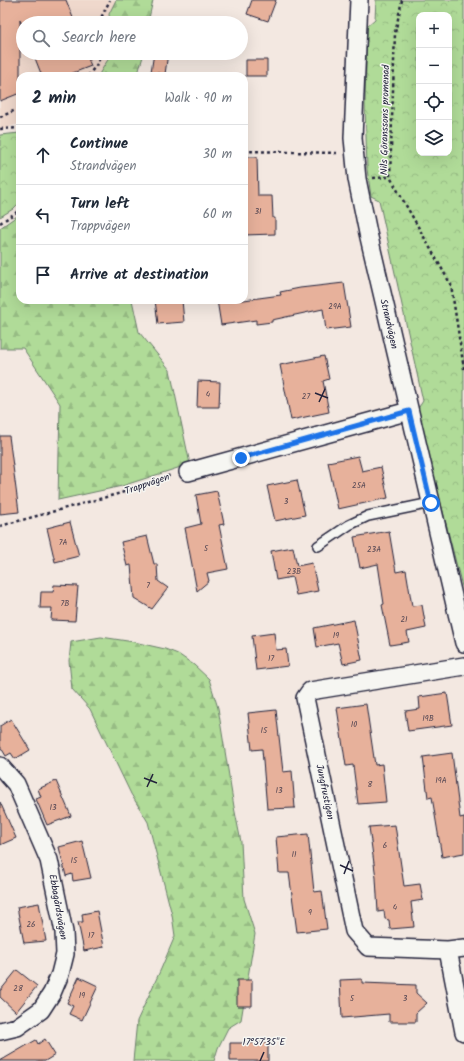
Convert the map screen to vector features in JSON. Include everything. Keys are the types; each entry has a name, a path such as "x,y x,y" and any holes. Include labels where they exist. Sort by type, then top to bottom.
{"street":[{"name":"Strandvägen","path":"359,0 353,138 357,180 409,411 464,643"},
{"path":"188,472 409,411"},
{"name":"Jungfrustigen","path":"456,949 368,948 354,932 305,698 310,691 464,666"},
{"name":"Ebbagårdsvägen","path":"0,766 16,784 49,860 64,932 65,954 60,974 52,993 41,1010 17,1027 0,1031"},
{"path":"456,949 464,1032"}],"lane":[{"path":"318,546 349,525 368,516 431,503"}],"path":[{"path":"102,16 110,0"},
{"name":"Nils Göranssons promenad","path":"402,0 395,33 390,177 451,285 464,369"},
{"path":"91,72 99,60"},
{"path":"0,117 16,110"},
{"path":"0,130 16,128"},
{"path":"248,151 339,154"},
{"path":"369,179 390,177"},
{"path":"0,223 16,213"},
{"name":"Trappvägen","path":"0,526 121,493 170,476 188,472"}],"shaded area":[{"path":"0,0 116,0 109,16 16,16 16,60 108,60 100,72 16,72 16,125 0,131"}],"green space":[{"path":"116,0 153,0 150,16 109,16"},
{"path":"376,0 464,0 464,594 417,410 423,401 379,200 371,196 367,169 365,104 367,26 375,19"},
{"path":"108,60 142,60 139,72 100,72"},
{"path":"16,133 16,206 0,217 0,135"},
{"path":"16,217 16,304 133,304 139,332 170,370 190,464 122,486 58,500 60,404 23,348 0,348 0,228"},
{"path":"101,637 134,642 165,649 178,654 194,665 209,679 218,708 241,842 244,899 255,934 241,1020 228,1028 218,1048 214,1061 133,1061 137,1021 175,936 172,915 148,822 131,794 90,709 72,689 69,661 71,642"}],"building":[{"path":"0,0 66,0 72,16 16,16 16,60 20,60 20,72 16,72 16,95 0,101"},
{"path":"252,0 276,0 268,21 247,14"},
{"path":"36,60 89,60 91,66 75,72 40,72"},
{"path":"153,60 167,60 165,72 151,72"},
{"path":"246,60 267,60 267,76 248,76 248,72 246,72"},
{"path":"248,157 257,157 258,196 272,196 273,218 275,218 275,234 248,235"},
{"path":"344,283 351,327 326,330 323,309 272,320 272,322 256,324 256,320 221,325 218,304 248,304 248,299 281,295 280,292"},
{"path":"156,304 182,304 184,322 158,324"},
{"path":"324,356 329,379 323,381 329,412 291,420 280,365"},
{"path":"198,381 220,382 219,407 197,407"},
{"path":"0,436 9,436 19,512 0,514"},
{"path":"358,456 362,471 381,467 388,498 338,509 328,462"},
{"path":"297,480 305,515 275,521 267,486"},
{"path":"217,491 224,524 219,525 228,569 207,573 209,581 197,591 185,528 201,524 196,495"},
{"path":"70,522 79,556 55,562 47,528"},
{"path":"389,531 396,572 406,570 412,606 422,605 426,628 407,632 409,642 390,645 382,605 384,604 378,564 360,568 354,537"},
{"path":"147,536 154,564 157,564 158,581 168,588 152,609 134,598 131,565 127,566 121,542"},
{"path":"293,547 297,566 312,563 318,591 296,595 292,577 276,580 271,551"},
{"path":"54,585 78,586 75,621 51,620 52,608 40,608 41,592 53,592"},
{"path":"354,620 362,660 343,664 338,643 317,647 314,628"},
{"path":"274,633 276,650 286,649 288,666 256,670 252,636"},
{"path":"447,693 452,725 408,731 405,711 420,709 419,697"},
{"path":"366,704 375,765 382,764 386,802 358,804 353,765 346,766 337,708"},
{"path":"276,710 283,772 292,771 295,808 267,809 262,749 252,750 248,713"},
{"path":"11,719 30,750 15,759 11,753 6,756 0,746 0,726"},
{"path":"452,753 460,818 464,817 464,853 442,857 432,797 428,798 423,757"},
{"path":"56,781 71,816 47,825 36,799 41,797 38,789"},
{"path":"0,802 16,838 0,845"},
{"path":"395,825 404,886 420,884 423,900 411,902 414,927 390,929 389,920 385,919 384,911 378,912 376,878 369,827"},
{"path":"308,834 314,892 322,891 327,929 297,932 289,873 279,873 276,837"},
{"path":"82,841 91,878 73,881 72,874 66,876 59,847"},
{"path":"39,903 46,941 24,943 17,907"},
{"path":"97,911 104,947 84,951 78,922 83,922 82,914"},
{"path":"17,970 37,986 16,1012 0,997 0,991"},
{"path":"79,977 98,986 82,1020 69,1014 73,1006 67,1003"},
{"path":"362,979 362,983 416,985 416,993 427,1003 416,1013 416,1022 389,1022 389,1014 342,1018 340,980"},
{"path":"237,980 252,980 252,1006 237,1006"},
{"path":"45,1039 55,1055 45,1061 0,1061 36,1040 38,1044"},
{"path":"230,1043 268,1043 268,1061 230,1061"}],"route":[{"path":"241,458 409,411 431,503"}]}
